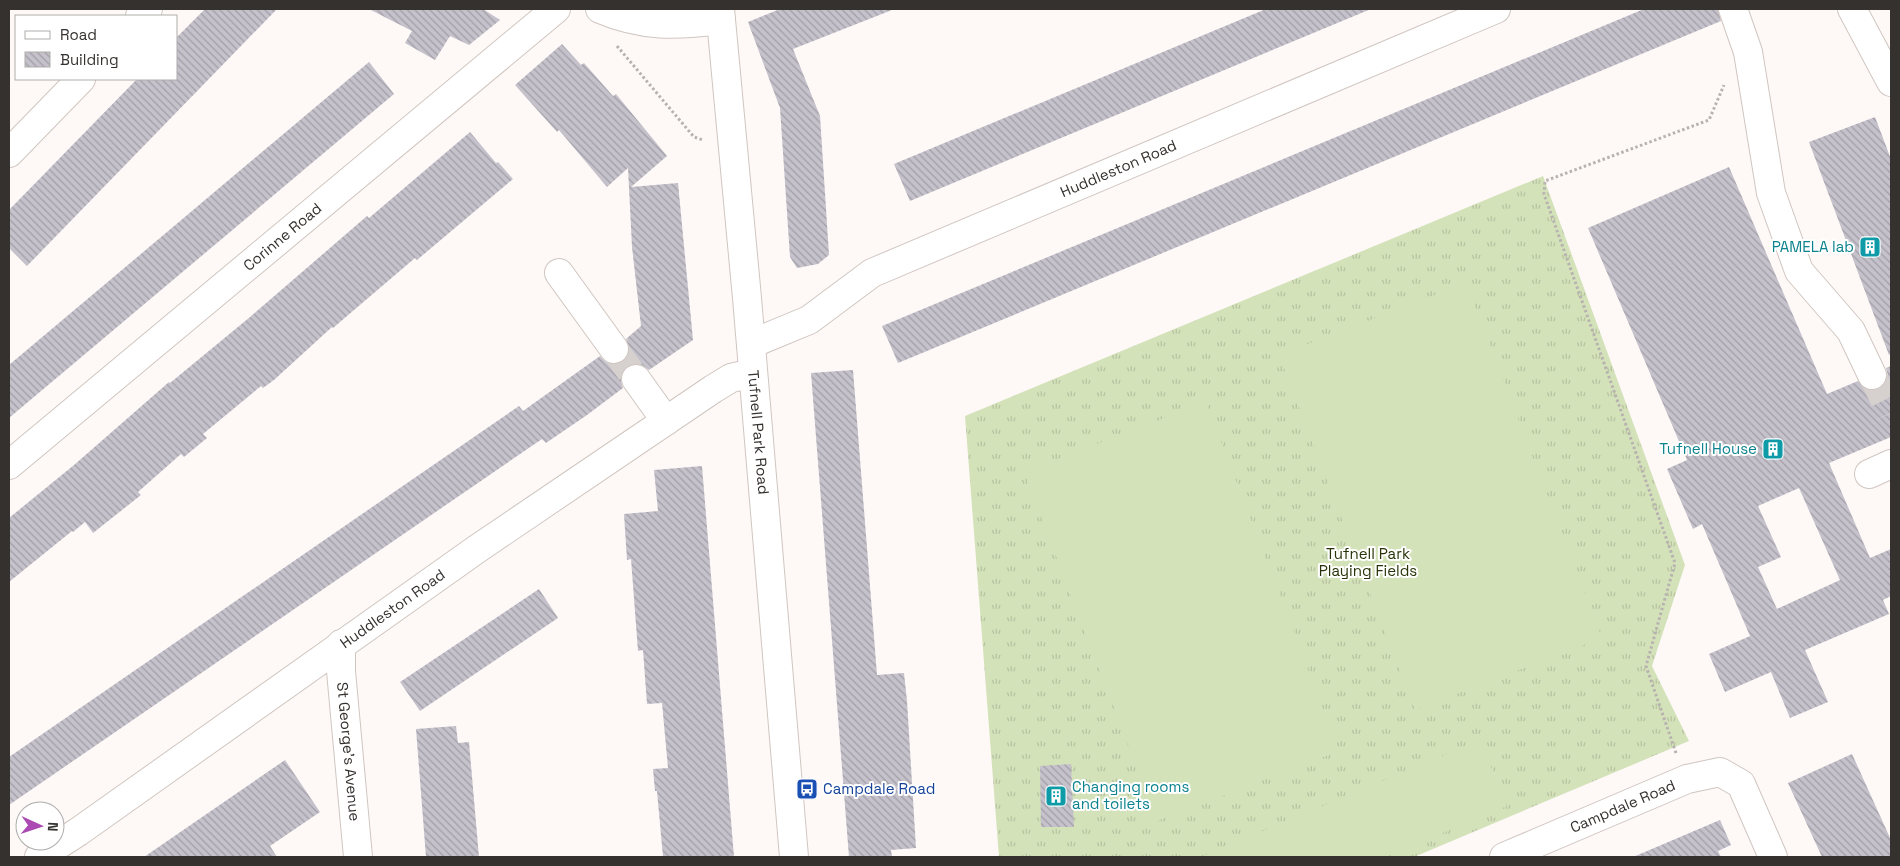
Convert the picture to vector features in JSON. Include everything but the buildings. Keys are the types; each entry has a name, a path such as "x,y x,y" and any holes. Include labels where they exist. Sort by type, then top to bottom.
{"street":[{"name":"Corinne Road","path":"9,465 556,9"},
{"name":"Huddleston Road","path":"750,344 809,320 872,273 1496,9"},
{"path":"1732,9 1748,52 1771,193 1798,271 1852,332 1872,375"},
{"path":"1852,9 1891,82"},
{"path":"604,10 635,21 680,25 720,14"},
{"name":"Tufnell Park Road","path":"720,14 794,857"},
{"path":"9,153 80,80"},
{"path":"559,273 614,349"},
{"name":"Huddleston Road","path":"39,857 86,826 477,549 731,378 753,373"},
{"path":"636,379 666,421"},
{"name":"St George's Avenue","path":"341,644 341,671 358,857"},
{"name":"Campdale Road","path":"1504,857 1687,779 1720,772 1741,784 1773,857"}],"path":[{"path":"604,10 618,49 694,137 733,152"},
{"path":"1687,779 1670,739 1646,666 1674,563 1544,194 1545,182 1709,120 1725,82"}],"green space":[{"name":"Tufnell Park Playing Fields","path":"1543,176 1685,565 1652,666 1689,741 1414,857 999,857 965,416"},
{"path":"1466,283 1602,638 1415,710 1279,355"},
{"path":"1206,402 1339,751 1157,821 1024,472"},
{"path":"1480,740 1507,806 1385,857 1203,857 1203,856"}],"tunnel":[{"path":"614,349 636,379"},
{"path":"1872,375 1891,413"}],"place":[{"name":"PAMELA lab","path":"1870,247"},
{"name":"Tufnell House","path":"1773,449"},
{"name":"Campdale Road","path":"807,789"},
{"name":"Changing rooms and toilets","path":"1056,796"}]}
